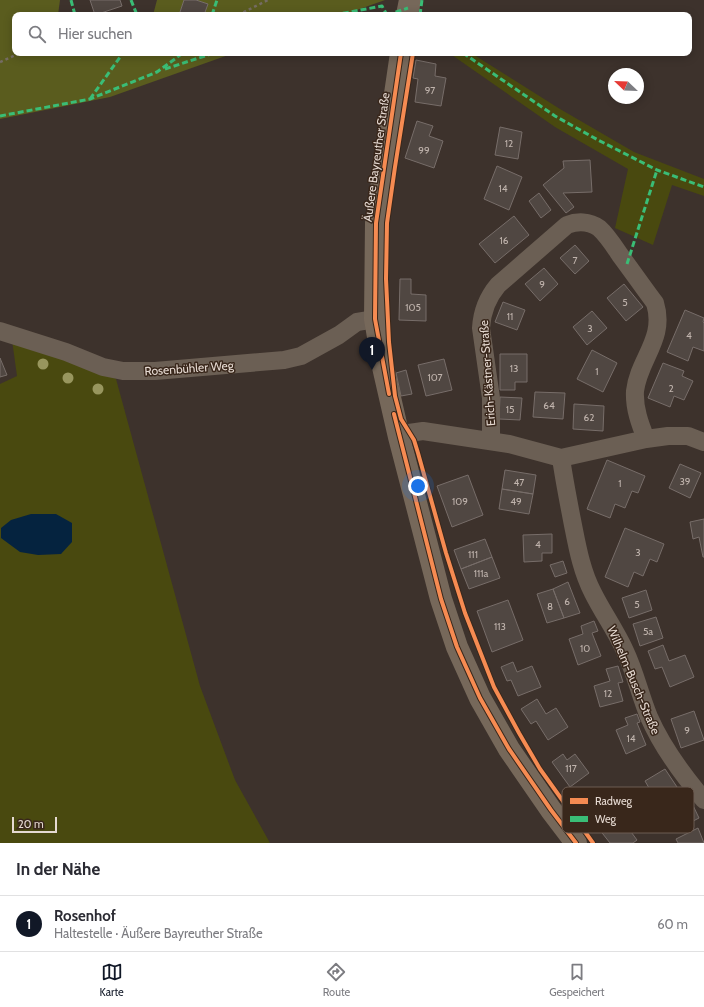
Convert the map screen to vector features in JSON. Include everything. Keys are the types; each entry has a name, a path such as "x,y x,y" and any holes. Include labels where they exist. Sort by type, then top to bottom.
{"street":[{"path":"408,12 410,0"},
{"name":"Äußere Bayreuther Straße","path":"401,56 376,223 375,319 383,367 440,599 457,647 480,698 510,749 562,825"},
{"name":"Erich-Kästner-Straße","path":"491,441 491,398 482,328 482,317 485,306 490,295 498,285 567,225 581,222 590,224 599,229 609,240 655,302 658,313 656,334 639,376 635,391 636,411 646,439"},
{"name":"Rosenbühler Weg","path":"0,331 66,352 102,367 123,371 155,371 210,367 301,356 340,336 357,322 375,319"},
{"path":"399,437 409,433 423,431 509,444 561,458 646,439 668,436 688,436 704,442"},
{"name":"Wilhelm-Busch-Straße","path":"561,458 563,476 579,555 585,575 593,593 621,642 649,716 659,738 677,766 694,787"},
{"name":"Wilhelm-Busch-Straße","path":"694,787 704,800"},
{"name":"Äußere Bayreuther Straße","path":"568,833 576,843"}],"path":[{"path":"244,12 268,0"},
{"path":"0,62 13,56"}],"shaded area":[{"path":"0,0 60,0 58,12 12,12 12,56 226,56 110,97 0,119"},
{"path":"157,0 385,0 351,12 154,12"},
{"path":"453,56 476,56 560,109 634,152 704,179 704,196 672,185 653,245 615,228 628,169 555,127"},
{"path":"12,340 86,366 116,379 200,686 235,780 270,843 0,843 0,384 17,376"}],"water":[{"path":"31,514 56,514 72,523 72,542 61,554 38,555 20,552 1,538 1,528 11,520"}],"building":[{"path":"90,0 120,0 122,6 104,12 94,12"},
{"path":"184,0 196,0 208,4 205,12 180,12"},
{"path":"416,60 436,64 435,76 446,78 441,106 415,102 418,79 413,78"},
{"path":"417,121 433,126 429,136 443,141 434,168 405,158"},
{"path":"500,127 522,132 518,159 495,155"},
{"path":"590,160 592,192 563,193 574,207 566,213 543,185 564,168 563,161"},
{"path":"497,166 522,177 509,210 484,199"},
{"path":"539,193 551,210 541,218 529,201"},
{"path":"514,216 529,235 495,263 479,244"},
{"path":"575,245 589,261 575,274 560,258"},
{"path":"544,268 558,284 540,301 525,284"},
{"path":"400,279 411,279 411,294 426,295 426,321 399,320"},
{"path":"624,284 643,307 626,321 607,298"},
{"path":"503,302 525,310 517,330 495,322"},
{"path":"685,310 704,318 704,351 693,347 688,361 667,352"},
{"path":"592,311 607,328 587,345 573,327"},
{"path":"592,350 617,363 603,392 577,379"},
{"path":"500,354 527,354 527,382 515,382 515,390 500,390"},
{"path":"0,358 7,375 0,377"},
{"path":"444,359 452,390 426,396 418,365"},
{"path":"663,363 684,371 682,376 693,381 684,400 674,396 670,407 648,398"},
{"path":"406,370 412,394 401,396 396,373"},
{"path":"535,392 565,393 563,419 533,417"},
{"path":"500,397 522,398 520,420 499,419"},
{"path":"574,404 604,406 603,431 573,429"},
{"path":"607,460 645,476 638,493 632,491 625,508 615,504 610,518 587,509"},
{"path":"680,464 701,473 690,498 669,488"},
{"path":"505,470 536,475 533,494 502,489"},
{"path":"468,475 483,515 452,527 437,486"},
{"path":"502,489 533,494 529,514 499,509"},
{"path":"704,519 703,557 699,537 693,539 690,522"},
{"path":"625,528 664,544 657,562 650,559 643,576 634,572 628,587 605,577"},
{"path":"552,534 552,553 542,553 542,561 524,562 523,535"},
{"path":"485,539 492,557 461,569 454,550"},
{"path":"492,557 500,578 469,589 461,569"},
{"path":"563,561 567,573 555,577 550,565"},
{"path":"568,582 580,613 564,618 553,589"},
{"path":"553,589 564,618 547,623 537,594"},
{"path":"646,590 652,610 629,618 622,598"},
{"path":"508,600 523,640 492,652 477,611"},
{"path":"656,617 663,638 640,646 633,624"},
{"path":"594,621 598,631 592,633 601,656 578,665 569,639 583,634 581,626"},
{"path":"663,645 669,661 685,655 694,677 670,687 662,667 655,669 648,651"},
{"path":"513,662 517,672 532,666 541,687 518,696 511,680 507,681 501,667"},
{"path":"618,666 623,682 618,683 623,701 600,707 594,686 610,681 606,669"},
{"path":"537,699 546,714 556,708 568,727 548,740 536,721 531,724 521,709"},
{"path":"694,711 704,740 681,748 671,719"},
{"path":"637,714 640,722 637,723 646,745 626,754 616,730 628,725 625,718"},
{"path":"563,754 567,760 575,754 589,773 570,787 552,762"},
{"path":"665,769 677,787 648,787 645,781"},
{"path":"694,808 699,818 694,821"},
{"path":"698,828 704,843 678,843 676,839 688,833 694,833 694,830"},
{"path":"602,833 632,833 637,840 633,843 610,843"}],"marked path":[{"path":"71,0 74,12"},
{"path":"131,0 136,12"},
{"path":"213,12 217,0"},
{"path":"420,12 422,0"},
{"path":"350,12 382,6 385,12"},
{"path":"396,12 408,8"},
{"path":"90,99 121,56"},
{"path":"0,116 90,99 157,72 179,56"},
{"path":"165,69 205,56"},
{"path":"467,56 555,116 598,140 657,170 704,187"},
{"path":"627,264 657,170"}],"cycle path":[{"path":"389,394 375,319 376,223 401,56"},
{"path":"413,56 387,223 386,279 389,342 395,396 401,419 414,440 446,553 465,613 494,687 540,769 562,800"},
{"path":"394,414 441,599 457,647 480,698 509,749 562,825"},
{"path":"568,833 576,843"},
{"path":"586,833 593,843"}],"place":[{"name":"Rosenhof","path":"372,370"}]}
